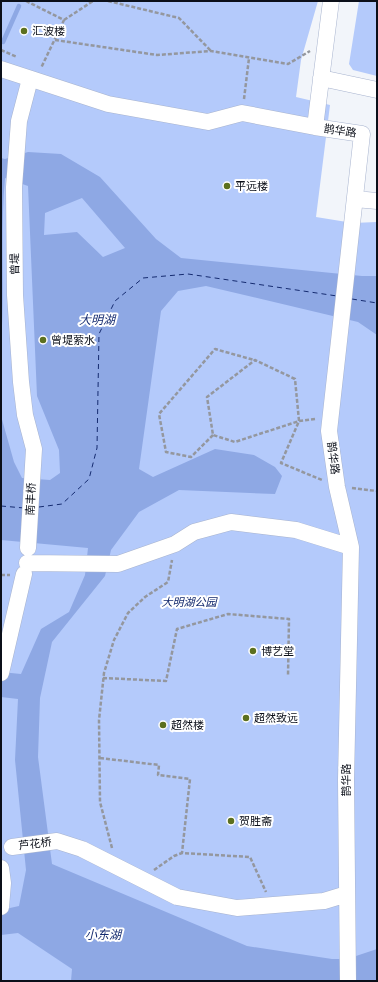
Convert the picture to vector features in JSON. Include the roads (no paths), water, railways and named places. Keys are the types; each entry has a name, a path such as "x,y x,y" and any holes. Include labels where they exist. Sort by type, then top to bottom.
{"lane":[{"name":"鹊华路","path":"331,1 315,126 362,134 330,431 337,486 352,547 346,780 348,981"},
{"path":"1,69 32,72 108,104 208,122 242,113 315,126"},
{"name":"曾堤","path":"32,72 19,121 14,187 15,295 21,382 25,415 34,449"},
{"path":"321,78 377,90"},
{"path":"355,199 377,201"},
{"name":"南丰桥","path":"2,668 26,562 34,449"},
{"path":"26,562 79,565 118,564 175,544 194,532 231,522 296,530 352,547"},
{"name":"芦花桥","path":"12,847 57,841 82,849 177,896 237,908 324,901 347,894"},
{"path":"1,868 1,904"}],"water":[{"name":"大明湖","path":"28,152 61,154 100,177 156,239 181,258 362,276 377,276 377,335 358,322 206,286 178,291 161,311 139,469 153,477 215,449 254,455 275,467 282,476 275,494 179,490 139,512 111,550 105,576 52,642 40,698 38,757 52,864 247,946 332,959 347,959 377,949 377,981 71,981 72,969 18,933 1,935 1,910 19,906 26,870 15,760 18,699 1,697 1,672 21,674 41,629 69,612 85,575 88,548 1,540 1,416 14,462 22,478 50,480 60,473 59,450 37,396 28,186 5,178 1,345 1,158 5,159","holes":["82,198 125,248 103,257 77,232 44,235 45,213"]}],"waterway":[{"path":"3,42 19,6"}],"place":[{"name":"汇波楼","path":"24,31"},
{"name":"平远楼","path":"227,186"},
{"name":"曾堤萦水","path":"43,340"},
{"name":"博艺堂","path":"253,651"},
{"name":"超然致远","path":"246,718"},
{"name":"超然楼","path":"163,725"},
{"name":"贺胜斋","path":"231,821"}],"park label":[{"name":"大明湖公园","path":"189,602"}],"water label":[{"name":"小东湖","path":"103,935"}]}
